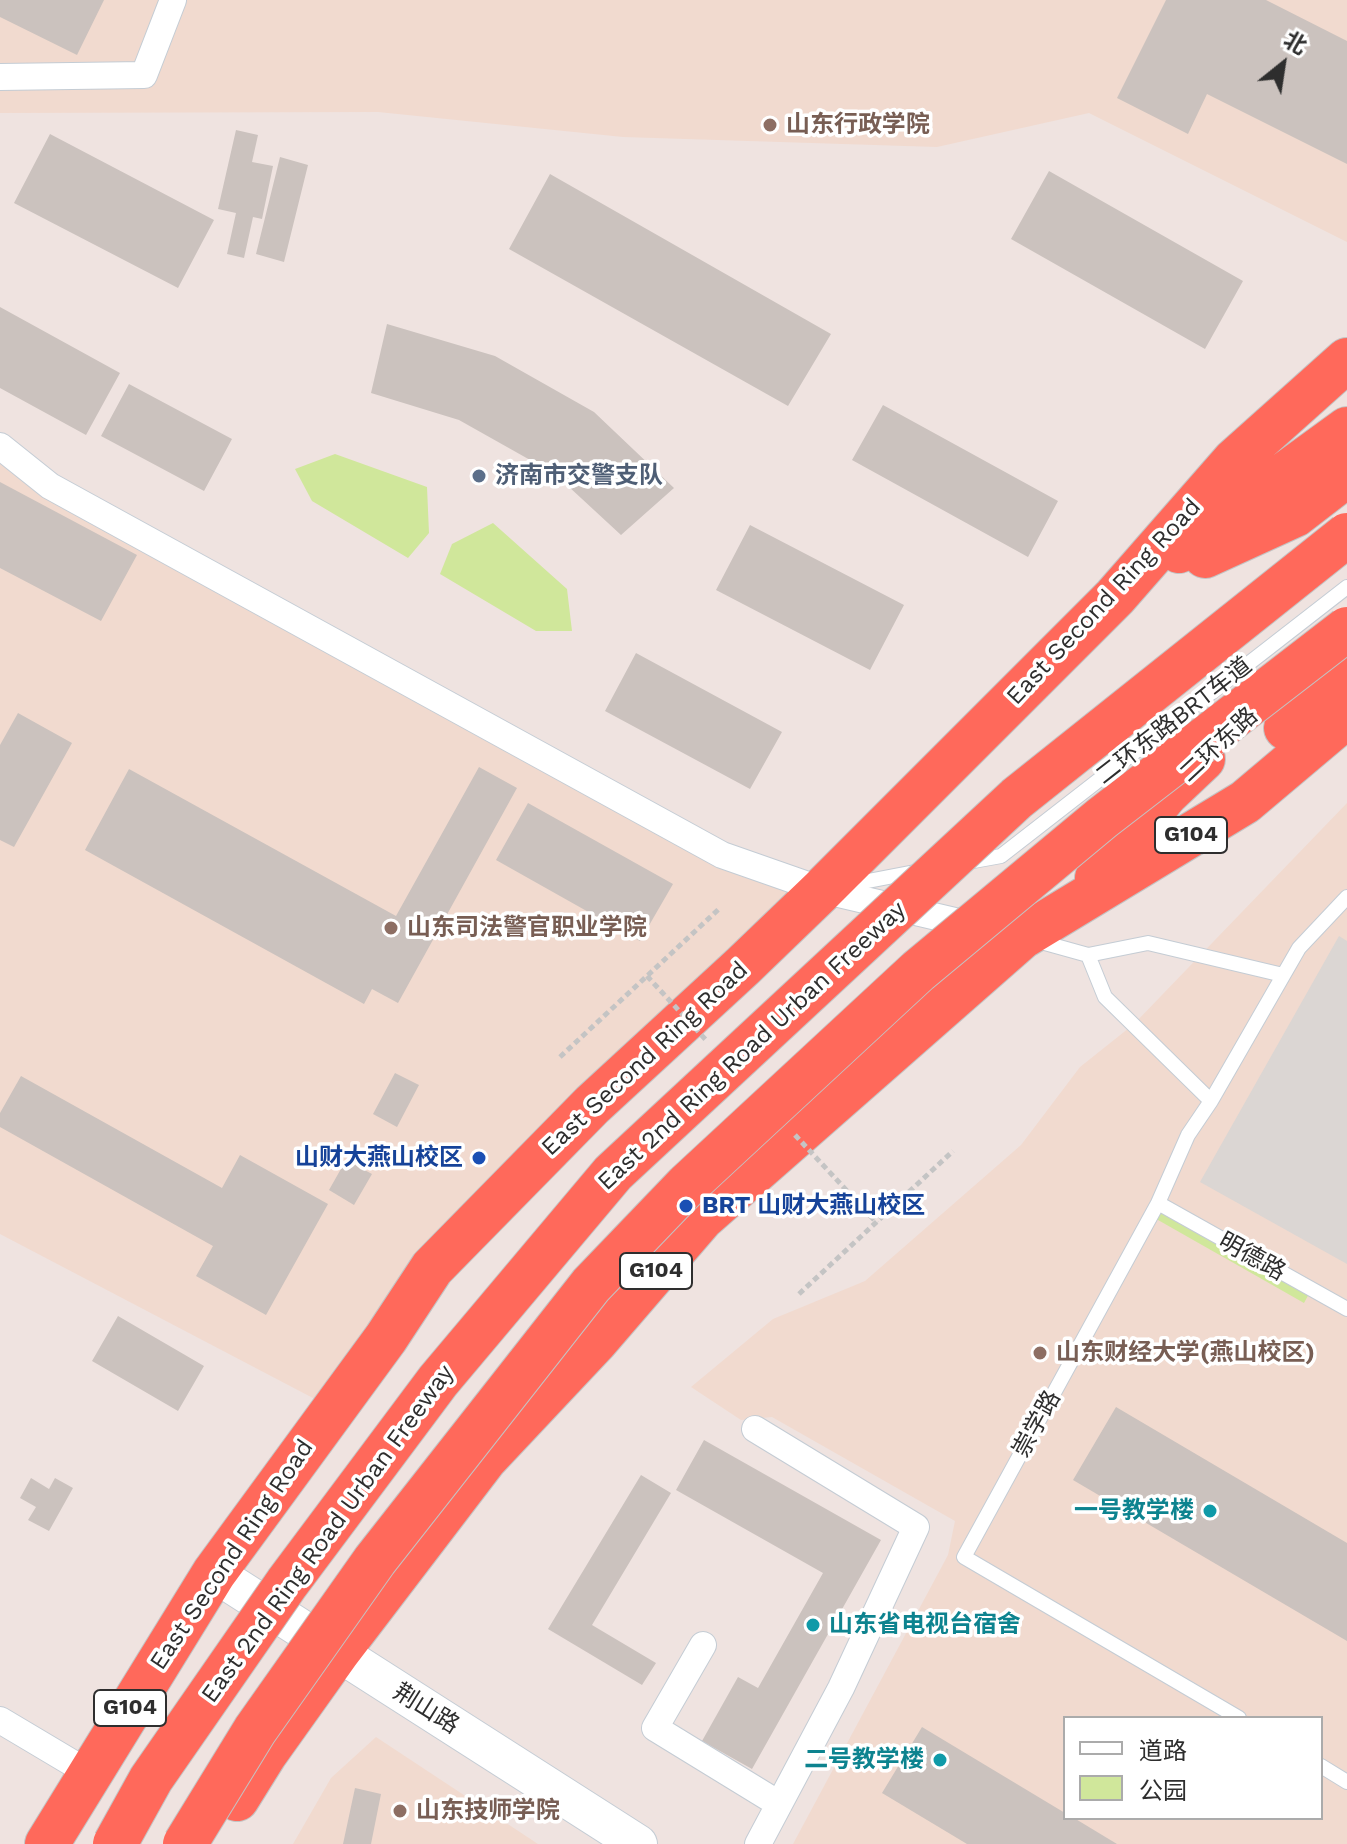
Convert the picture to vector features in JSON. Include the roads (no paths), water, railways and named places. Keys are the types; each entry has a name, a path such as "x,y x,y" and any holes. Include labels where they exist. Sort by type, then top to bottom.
{"highway":[{"name":"East Second Ring Road","path":"47,1844 214,1573 386,1338 432,1268 592,1105 822,890 1115,597 1234,461 1347,360"},
{"path":"1115,597 1347,429"},
{"path":"1115,597 1295,515 1347,475"},
{"name":"East 2nd Ring Road Urban Freeway","path":"115,1844 151,1779 296,1570 438,1381 613,1173 1017,798 1347,535"},
{"path":"185,1844 255,1730 375,1560 591,1285 687,1185 918,971 1102,818 1347,629"},
{"name":"二环东路","path":"1076,904 1166,794 1266,701 1347,637"},
{"path":"1076,904 1347,677"},
{"name":"G104","path":"209,1844 265,1754 337,1653 485,1459 596,1341 702,1218 1019,923 1076,904 1245,802 1347,716"}],"main road":[{"name":"荆山路","path":"214,1573 638,1844"}],"street":[{"path":"0,77 144,75 173,0"},
{"path":"0,446 50,486 722,855 822,890 1019,923"},
{"path":"755,1429 916,1527 841,1688 758,1844"},
{"path":"703,1645 655,1728 779,1804"},
{"path":"0,1720 89,1773"}],"lane":[{"name":"二环东路BRT车道","path":"822,890 1004,869 1347,587"},
{"path":"1004,869 1019,923 1088,955 1148,943 1283,975"},
{"name":"崇学路","path":"1236,1716 964,1557 1158,1203 1188,1135 1211,1101 1299,948 1347,897"},
{"path":"1088,955 1105,997 1211,1101"},
{"name":"明德路","path":"1158,1203 1347,1309"},
{"path":"1323,1767 1347,1782"}],"place":[{"name":"山东行政学院","path":"770,125"},
{"name":"济南市交警支队","path":"479,476"},
{"name":"山东司法警官职业学院","path":"391,928"},
{"name":"山财大燕山校区","path":"479,1158"},
{"name":"BRT 山财大燕山校区","path":"686,1206"},
{"name":"山东财经大学(燕山校区)","path":"1040,1353"},
{"name":"一号教学楼","path":"1210,1511"},
{"name":"山东省电视台宿舍","path":"813,1625"},
{"name":"二号教学楼","path":"940,1760"},
{"name":"山东技师学院","path":"400,1811"}]}
